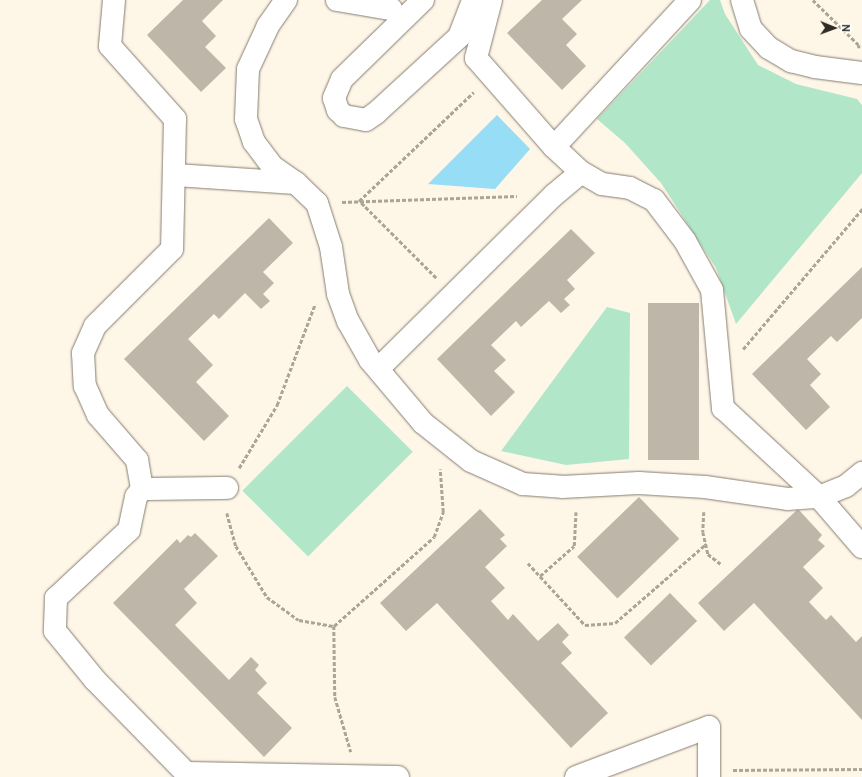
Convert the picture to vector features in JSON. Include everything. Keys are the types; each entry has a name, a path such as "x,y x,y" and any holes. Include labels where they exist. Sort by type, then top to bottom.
{"lane":[{"path":"114,0 110,46 175,119 175,175 172,249 95,326 82,353 86,386 98,415 136,460 142,489 136,497 129,530 56,598 55,631 95,680 186,773 398,777"},
{"path":"286,0 268,26 248,69 246,119 254,142 273,167 296,183 317,203 331,247 338,294 348,321 370,360 379,368 391,388 423,423 471,461 523,484 577,487 639,483 705,487 786,499 819,497 846,486 862,473"},
{"path":"337,0 391,9"},
{"path":"424,0 342,80 334,98 338,110 344,116 366,120 376,113 459,37 473,0"},
{"path":"490,0 476,58 554,147 582,172 602,184 630,188 654,200 685,241 712,290 722,408 819,497 862,547"},
{"path":"554,147 690,0"},
{"path":"742,0 751,29 769,48 791,61 815,67 862,73"},
{"path":"379,368 452,294 554,195 582,172"},
{"path":"175,175 296,183"},
{"path":"142,489 227,488"},
{"path":"576,777 709,727 709,773"}],"path":[{"path":"812,0 859,45 862,73"},
{"path":"359,201 491,75"},
{"path":"317,203 554,195"},
{"path":"359,201 452,294"},
{"path":"720,377 862,209"},
{"path":"318,298 276,405 227,488 227,517 236,546 267,597 299,620 334,626"},
{"path":"359,776 335,697 334,626 434,538 443,512 439,466"},
{"path":"540,576 574,546 577,487"},
{"path":"705,487 703,532 708,554 721,564"},
{"path":"528,563 585,625 614,623 706,544"},
{"path":"709,773 862,769"}],"green space":[{"path":"710,0 720,0 725,14 758,65 796,84 857,99 862,105 862,173 736,324 716,268 661,183 625,143 597,119"},
{"path":"607,307 630,313 629,459 566,465 501,451"},
{"path":"347,386 413,452 308,556 242,491"}],"water":[{"path":"497,115 530,149 495,189 428,184"}],"building":[{"path":"183,0 223,0 202,21 216,36 205,47 226,68 201,92 147,35"},
{"path":"542,0 582,0 562,19 577,34 566,45 586,66 562,90 507,33"},
{"path":"269,218 293,243 263,272 274,283 263,294 270,301 261,309 245,293 219,319 214,314 188,339 213,365 196,382 229,416 204,441 124,359"},
{"path":"571,229 595,253 567,280 575,289 564,299 570,305 561,313 549,301 521,327 516,321 491,345 506,360 494,371 515,392 491,416 437,359"},
{"path":"862,267 862,318 837,342 831,336 807,359 821,374 810,385 830,407 806,430 752,374"},
{"path":"648,303 699,303 699,460 648,460"},
{"path":"639,497 679,539 617,598 577,557"},
{"path":"480,509 505,535 500,539 507,546 485,567 505,588 491,601 508,620 513,614 538,641 558,623 569,635 562,642 572,653 561,663 608,713 571,748 437,603 406,631 380,603"},
{"path":"798,509 822,535 818,540 825,546 803,567 823,588 809,602 826,620 831,615 856,642 862,636 862,720 754,603 724,631 698,603"},
{"path":"195,533 218,556 184,589 197,603 175,625 229,680 251,657 259,665 255,670 267,683 257,693 292,728 264,757 113,603 177,539 180,543 188,535 191,537"},
{"path":"670,593 697,621 651,666 624,637"}]}
